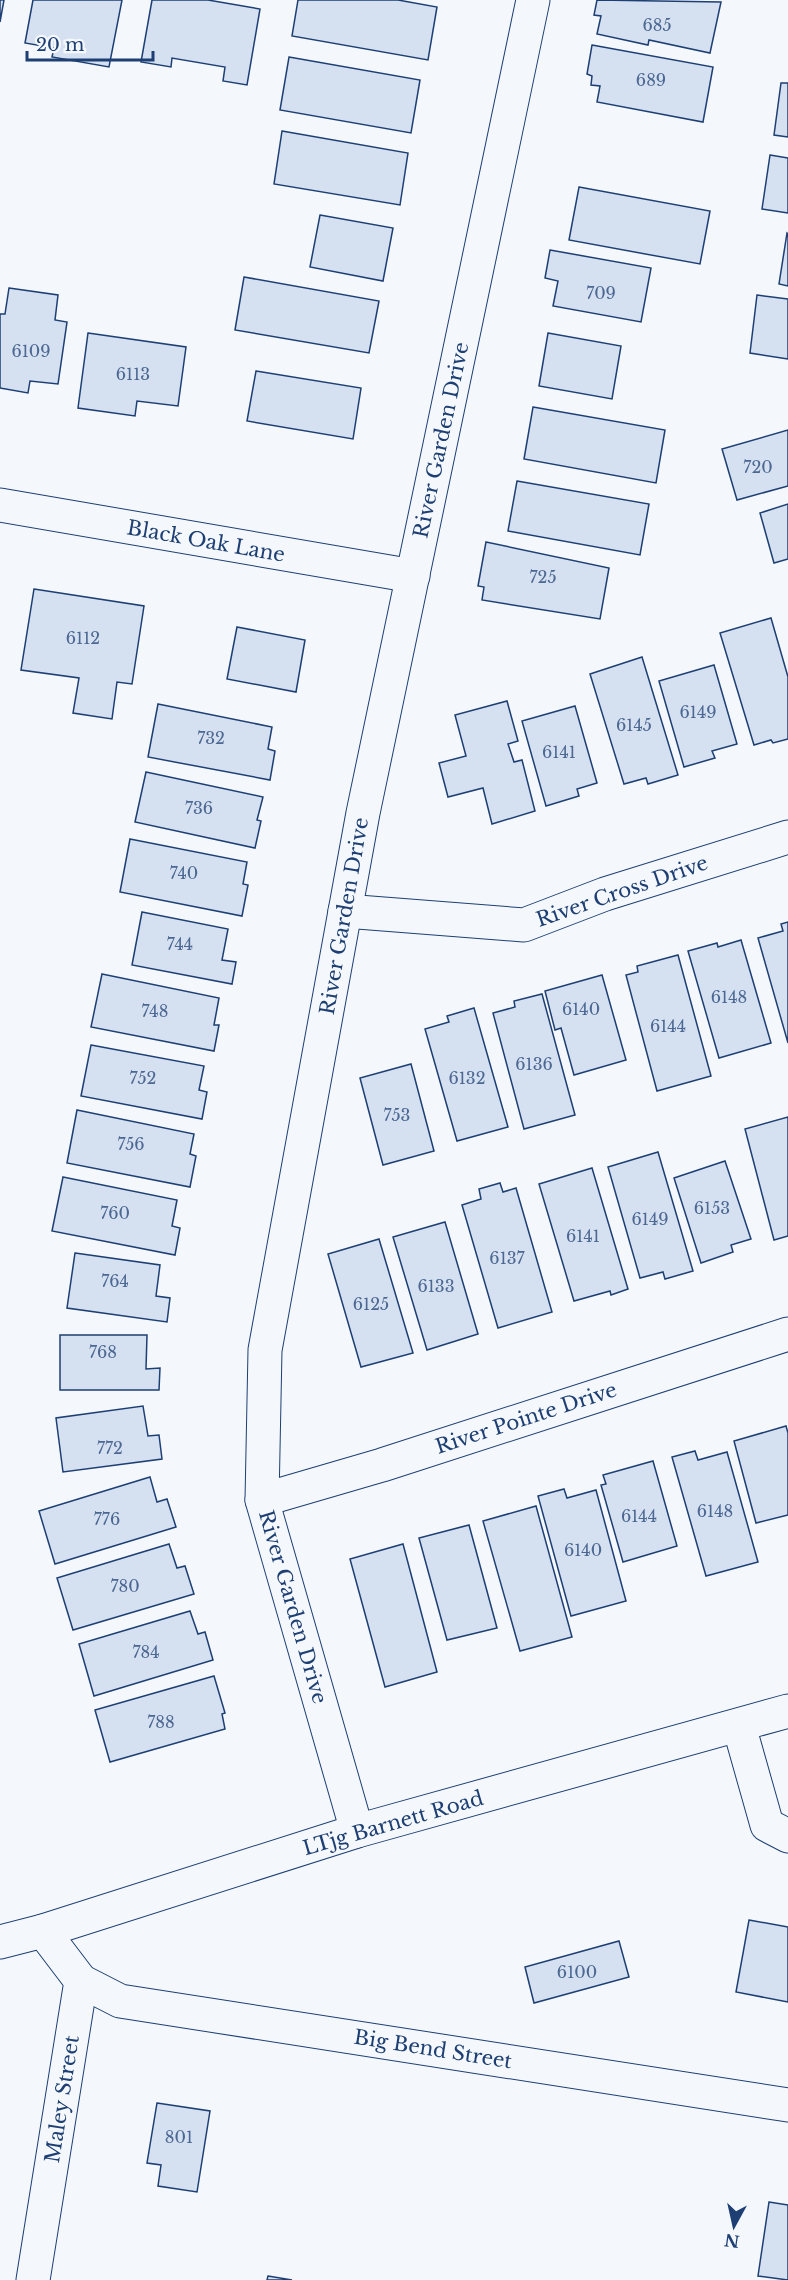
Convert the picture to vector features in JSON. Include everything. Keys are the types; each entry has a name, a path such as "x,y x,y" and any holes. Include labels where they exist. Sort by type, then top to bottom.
{"street":[{"name":"River Garden Drive","path":"357,1831 262,1500 265,1350 345,911 412,576 533,0"},
{"name":"Black Oak Lane","path":"0,505 412,576"},
{"name":"River Cross Drive","path":"345,911 524,924 604,894 788,837"},
{"name":"River Pointe Drive","path":"262,1500 382,1465 788,1334"},
{"name":"LTjg Barnett Road","path":"0,1942 43,1931 357,1831 788,1712"},
{"path":"739,1726 767,1825 788,1836"},
{"path":"43,1931 81,1981"},
{"name":"Big Bend Street","path":"81,1981 120,2001 788,2104"},
{"name":"Maley Street","path":"33,2280 81,1981"}],"building":[{"path":"0,0 4,0 0,22"},
{"path":"33,0 122,0 109,67 52,57 54,48 25,43"},
{"path":"152,0 208,0 260,9 247,85 223,81 225,67 172,58 171,67 141,62"},
{"path":"298,0 398,0 437,7 428,60 292,36"},
{"path":"597,0 721,2 710,53 649,40 648,45 597,34 601,16 594,15"},
{"path":"592,45 713,67 703,122 597,102 600,86 591,85 592,76 587,74"},
{"path":"289,57 420,80 411,133 280,110"},
{"path":"781,83 788,83 788,137 774,135"},
{"path":"282,131 408,153 400,205 274,184"},
{"path":"770,155 788,158 788,213 762,209"},
{"path":"579,187 710,211 700,264 569,240"},
{"path":"320,215 393,228 383,281 310,267"},
{"path":"788,234 788,286 779,284"},
{"path":"550,250 651,268 641,322 553,306 558,281 545,278"},
{"path":"244,277 379,301 369,353 235,330"},
{"path":"9,288 58,295 55,320 67,322 58,384 30,381 28,393 0,388 0,314 5,314"},
{"path":"757,295 788,299 788,359 750,353"},
{"path":"88,333 186,347 178,406 137,401 135,416 78,408"},
{"path":"548,333 621,346 612,399 539,386"},
{"path":"256,371 361,388 353,439 247,421"},
{"path":"533,407 665,430 656,483 524,459"},
{"path":"788,430 788,486 737,500 722,449"},
{"path":"517,481 649,504 640,555 508,531"},
{"path":"788,504 788,559 774,563 760,513"},
{"path":"486,542 609,568 600,619 482,600 484,587 478,586"},
{"path":"34,589 144,606 132,684 117,682 112,719 73,713 79,678 21,670"},
{"path":"771,618 788,677 788,739 773,743 771,740 754,745 720,633"},
{"path":"237,627 305,640 296,692 227,679"},
{"path":"642,657 678,775 648,784 646,778 624,784 590,674"},
{"path":"714,665 737,744 712,751 715,758 684,767 659,681"},
{"path":"507,701 518,741 508,744 514,762 522,760 535,811 492,824 483,788 448,797 439,763 466,756 455,715"},
{"path":"158,704 272,727 268,749 275,751 270,780 148,757"},
{"path":"575,706 597,783 577,789 579,796 546,806 522,721"},
{"path":"146,772 263,797 257,820 261,821 255,848 135,822"},
{"path":"130,839 247,862 243,884 248,885 242,916 120,892"},
{"path":"142,912 228,929 222,960 236,962 232,984 132,965"},
{"path":"788,922 788,1043 758,938 783,931 781,924"},
{"path":"741,940 771,1043 719,1058 688,951 717,943 718,947"},
{"path":"678,955 711,1076 657,1091 626,975 638,972 637,966"},
{"path":"102,974 219,998 214,1025 219,1025 214,1051 91,1027"},
{"path":"602,975 626,1060 574,1075 561,1028 555,1030 545,991"},
{"path":"542,994 575,1115 524,1129 493,1013 515,1007 514,1001"},
{"path":"474,1008 508,1127 457,1141 425,1029 449,1022 447,1016"},
{"path":"91,1045 204,1066 199,1090 207,1092 202,1119 81,1096"},
{"path":"411,1064 434,1151 383,1165 360,1078"},
{"path":"77,1110 194,1134 190,1154 196,1156 190,1187 67,1163"},
{"path":"788,1117 788,1236 774,1240 745,1129"},
{"path":"658,1152 693,1271 665,1279 663,1272 640,1278 608,1167"},
{"path":"725,1161 751,1239 731,1245 733,1252 701,1263 674,1178"},
{"path":"592,1168 628,1289 611,1295 610,1291 574,1301 539,1184"},
{"path":"63,1177 177,1200 172,1226 180,1228 175,1255 52,1231"},
{"path":"500,1183 503,1192 516,1188 552,1312 498,1328 462,1205 481,1199 479,1189"},
{"path":"445,1222 478,1334 427,1350 393,1237"},
{"path":"379,1239 413,1353 361,1367 328,1254"},
{"path":"75,1253 160,1265 156,1296 170,1298 167,1322 67,1308"},
{"path":"60,1335 147,1335 146,1369 160,1368 159,1390 60,1390"},
{"path":"143,1406 148,1436 159,1435 162,1459 63,1472 56,1418"},
{"path":"786,1426 788,1433 788,1515 756,1523 734,1441"},
{"path":"695,1451 698,1460 727,1452 758,1562 706,1576 672,1457"},
{"path":"653,1461 677,1546 623,1562 601,1485 606,1484 603,1475"},
{"path":"150,1477 157,1502 167,1499 176,1527 55,1564 39,1511"},
{"path":"564,1489 567,1498 596,1490 626,1601 571,1616 538,1496"},
{"path":"536,1506 572,1637 520,1651 483,1521"},
{"path":"469,1525 497,1628 447,1640 419,1538"},
{"path":"169,1544 177,1568 185,1566 194,1594 73,1630 57,1578"},
{"path":"403,1544 437,1672 385,1687 350,1559"},
{"path":"190,1611 198,1634 205,1632 213,1660 94,1696 79,1644"},
{"path":"214,1676 225,1713 222,1714 225,1729 110,1762 95,1710"},
{"path":"749,1920 788,1927 788,2002 736,1992"},
{"path":"619,1941 629,1977 534,2003 525,1967"},
{"path":"157,2103 210,2111 197,2192 158,2186 161,2165 147,2163"},
{"path":"769,2202 788,2205 788,2280 758,2276"},
{"path":"268,2276 292,2280 267,2280"}]}
